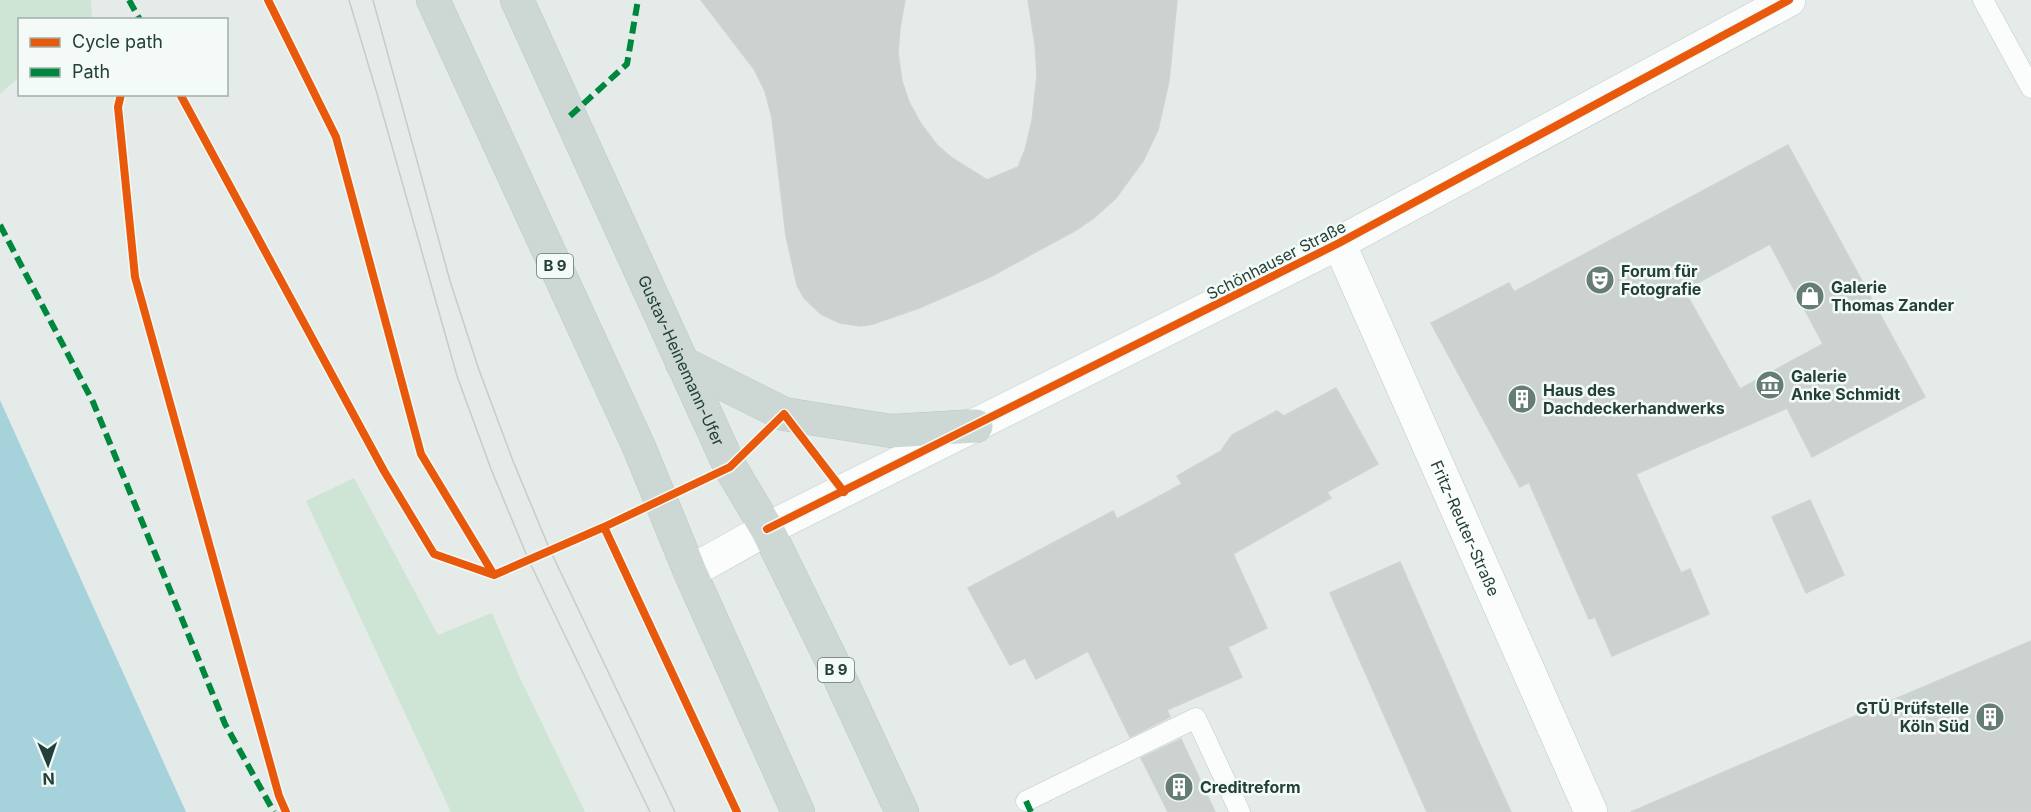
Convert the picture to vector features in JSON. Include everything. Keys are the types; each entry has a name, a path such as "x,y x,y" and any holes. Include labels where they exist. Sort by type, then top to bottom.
{"main road":[{"name":"B 9","path":"433,0 639,447 690,572 798,812"},
{"name":"Gustav-Heinemann-Ufer","path":"517,0 730,467 767,529 902,812"},
{"path":"682,363 784,414 891,431 976,426"}],"street":[{"name":"Schönhauser Straße","path":"690,572 767,529 1340,243 1789,0"},
{"name":"Fritz-Reuter-Straße","path":"1340,243 1591,812"}],"lane":[{"path":"1983,0 2031,88"},
{"path":"1026,801 1196,718 1240,812"}],"green space":[{"path":"0,0 91,0 91,18 18,18 18,78 0,94"},
{"path":"354,478 438,635 492,613 519,676 585,812 451,812 306,501"}],"water":[{"path":"0,400 4,409 186,812 0,812"}],"building":[{"path":"701,0 905,0 898,53 902,81 909,102 921,124 937,145 952,158 987,180 1018,167 1032,121 1037,75 1028,0 1177,0 1169,81 1158,130 1143,161 1116,198 1094,218 1076,230 990,277 919,308 861,326 840,323 821,314 804,298 797,285 786,236 772,118 765,91 754,69"},
{"path":"1788,145 1925,397 1812,457 1787,408 1636,474 1681,573 1690,569 1709,614 1612,656 1595,617 1589,619 1529,482 1520,487 1431,323 1509,283 1514,292","holes":["1770,244 1823,344 1740,389 1684,290"]},
{"path":"1336,388 1378,464 1327,492 1331,498 1233,554 1267,628 1228,647 1242,677 1167,710 1170,717 1130,737 1088,651 1036,679 1025,658 1010,665 968,588 1113,511 1117,519 1182,484 1177,476 1221,451 1232,435 1277,411 1284,416"},
{"path":"1810,500 1844,575 1806,593 1772,517"},
{"path":"1400,562 1511,812 1427,812 1330,593"},
{"path":"2031,641 2031,812 1631,812 1731,769"},
{"path":"1181,739 1215,812 1168,812 1141,758"}],"tram line":[{"path":"349,0 457,376 491,469 529,561 650,812"},
{"path":"373,0 450,281 479,370 550,550 675,812"}],"marked path":[{"path":"129,0 139,18"},
{"path":"570,116 627,64 638,0"},
{"path":"0,225 93,402 225,724 274,812"},
{"path":"1026,801 1031,812"}],"cycle path":[{"path":"268,0 336,137 421,454 494,575"},
{"path":"767,529 1339,243 1789,0"},
{"path":"121,96 118,107 135,277 279,796 286,812"},
{"path":"181,96 384,471 434,554 494,575 604,527 730,467 784,414 844,492"},
{"path":"604,527 737,812"}],"place":[{"name":"Forum für Fotografie","path":"1600,280"},
{"name":"Galerie Thomas Zander","path":"1810,296"},
{"name":"Galerie Anke Schmidt","path":"1770,385"},
{"name":"Haus des Dachdeckerhandwerks","path":"1522,399"},
{"name":"GTÜ Prüfstelle Köln Süd","path":"1990,717"},
{"name":"Creditreform","path":"1179,787"}]}
